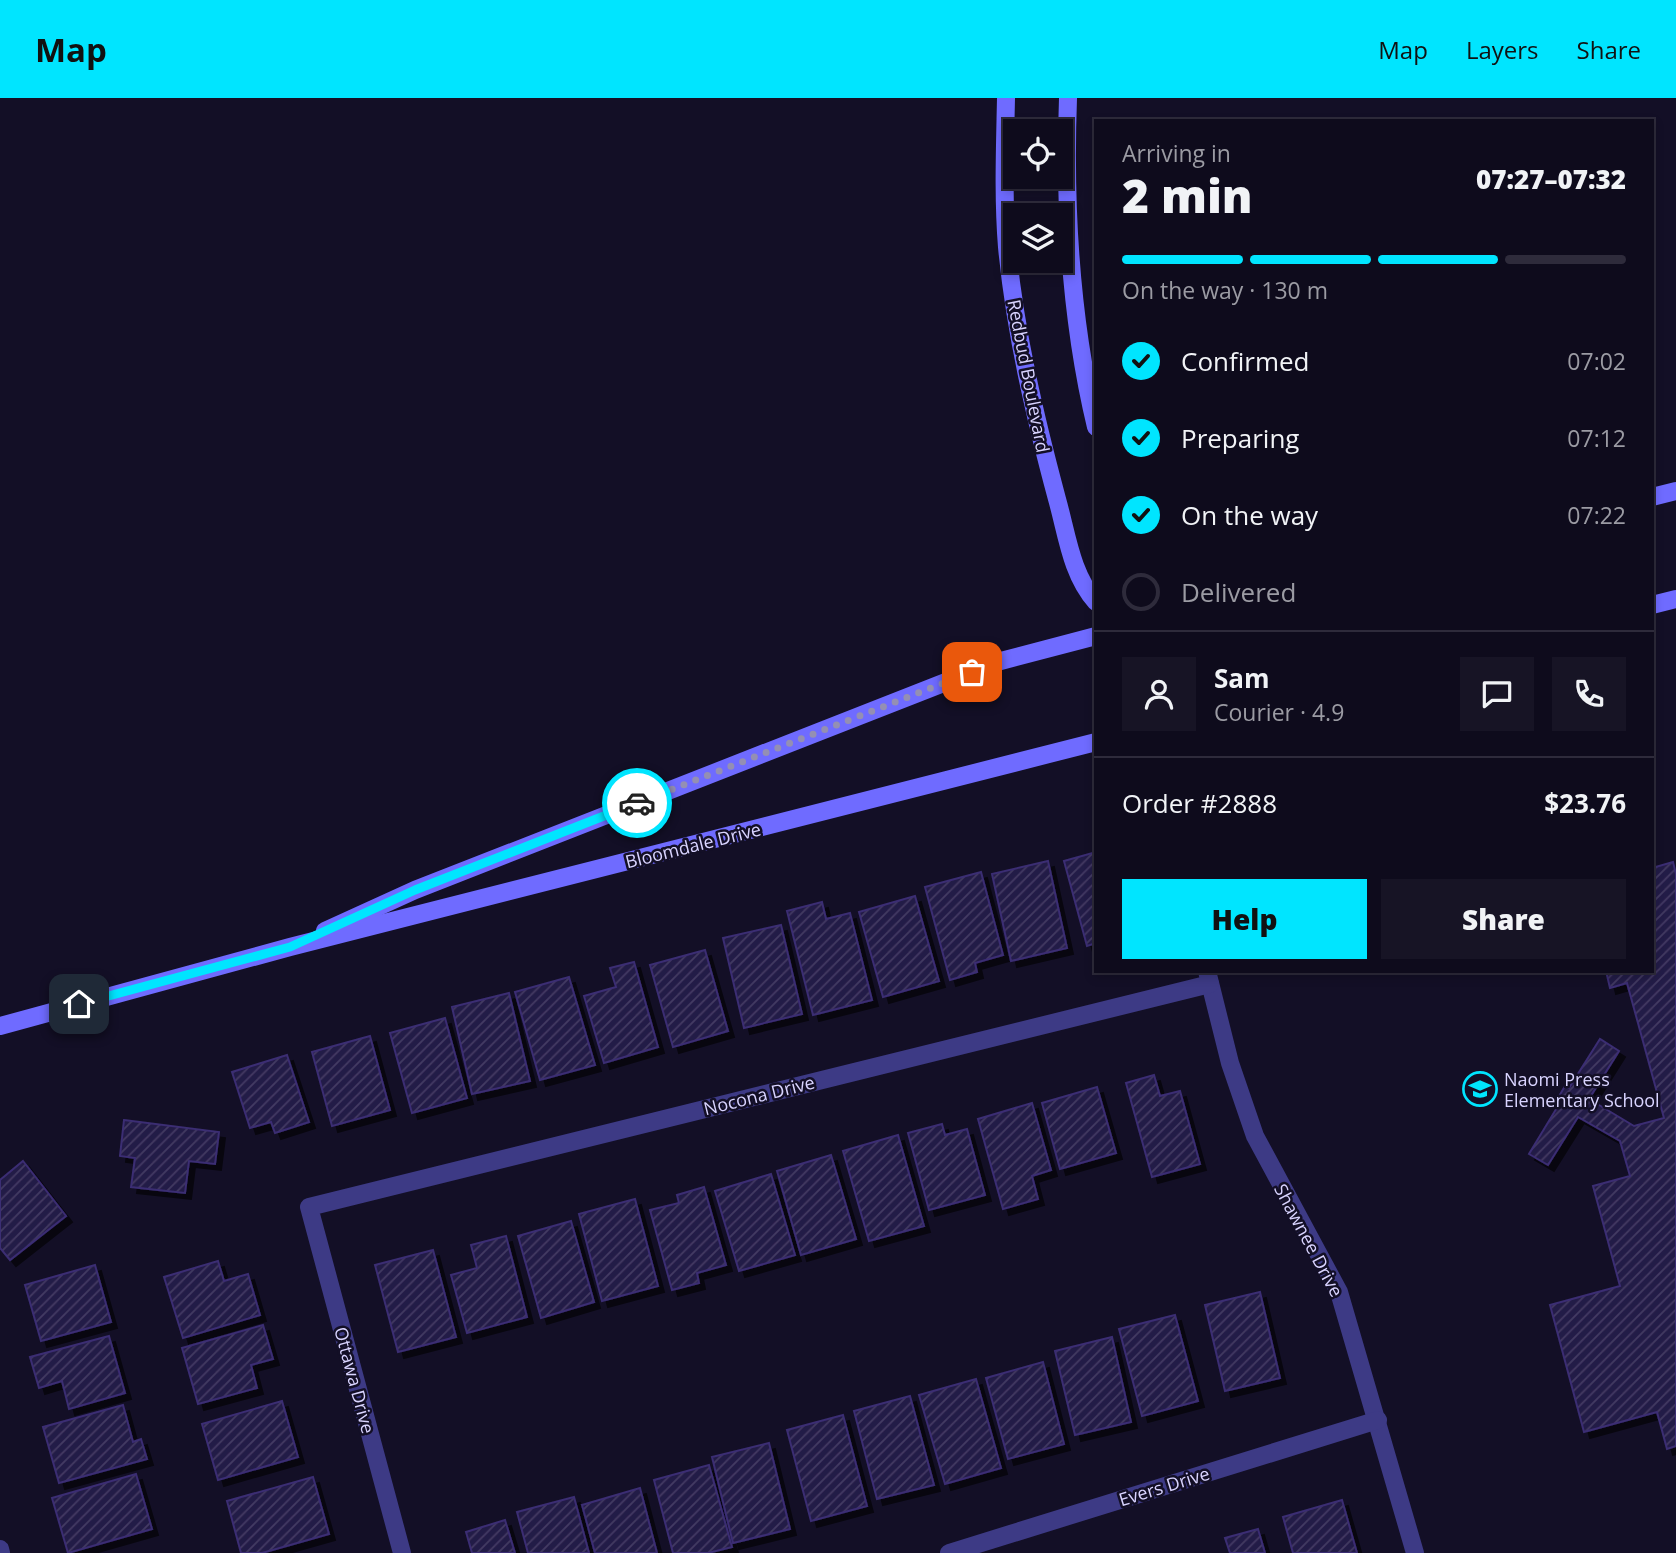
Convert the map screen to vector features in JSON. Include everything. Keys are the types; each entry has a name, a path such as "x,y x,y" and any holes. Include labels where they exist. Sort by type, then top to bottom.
{"street":[{"name":"Redbud Boulevard","path":"1006,98 1005,221 1022,345 1045,454 1080,584 1094,600"},
{"path":"1068,98 1066,207 1069,257 1078,335 1094,417"},
{"path":"1654,496 1676,491"},
{"path":"1654,604 1676,599"},
{"name":"Bloomdale Drive","path":"290,947 415,890 997,662 1094,637"},
{"name":"Bloomdale Drive","path":"0,1026 290,947 1094,743"},
{"name":"Nocona Drive","path":"309,1207 1209,977"},
{"name":"Shawnee Drive","path":"1209,977 1230,1063 1247,1115 1268,1165 1339,1292 1415,1553"},
{"name":"Ottawa Drive","path":"309,1207 402,1553"},
{"name":"Evers Drive","path":"949,1553 1378,1420"}],"building":[{"path":"1094,853 1094,944 1087,946 1064,861"},
{"path":"1048,861 1067,948 1011,961 992,874"},
{"path":"1673,862 1676,874 1676,1446 1667,1449 1657,1412 1584,1432 1550,1305 1620,1286 1593,1186 1630,1176 1620,1141 1578,1117 1548,1165 1529,1154 1558,1106 1555,1103 1565,1086 1569,1088 1600,1039 1619,1051 1589,1099 1634,1126 1664,1118 1627,983 1610,988 1606,973 1654,973 1654,867"},
{"path":"981,872 1003,955 975,963 977,972 950,980 925,887"},
{"path":"915,896 939,981 883,997 859,912"},
{"path":"822,902 826,919 850,913 872,1000 813,1015 787,911"},
{"path":"781,925 802,1014 744,1028 723,938"},
{"path":"705,950 728,1031 673,1047 650,965"},
{"path":"634,962 658,1047 604,1063 584,996 616,987 610,968"},
{"path":"569,977 595,1065 540,1080 515,992"},
{"path":"509,993 530,1081 472,1094 452,1007"},
{"path":"445,1018 467,1098 412,1113 390,1033"},
{"path":"370,1036 390,1110 332,1126 312,1052"},
{"path":"287,1055 309,1122 275,1133 271,1122 250,1128 232,1072"},
{"path":"1154,1075 1160,1096 1180,1091 1200,1164 1152,1177 1126,1083"},
{"path":"1097,1087 1116,1153 1060,1169 1042,1103"},
{"path":"1032,1103 1051,1170 1032,1176 1038,1199 1003,1209 978,1119"},
{"path":"124,1120 219,1132 215,1164 189,1161 185,1193 131,1187 135,1158 120,1156"},
{"path":"942,1124 945,1135 967,1129 985,1195 929,1210 908,1133"},
{"path":"898,1135 924,1226 869,1241 843,1151"},
{"path":"831,1155 856,1239 801,1255 777,1171"},
{"path":"23,1161 66,1216 10,1260 0,1248 0,1180"},
{"path":"771,1174 795,1255 739,1271 715,1191"},
{"path":"704,1187 726,1265 697,1273 699,1283 672,1290 650,1210 679,1203 677,1195"},
{"path":"635,1199 658,1286 602,1301 579,1214"},
{"path":"571,1221 594,1302 541,1318 518,1236"},
{"path":"506,1236 527,1317 467,1333 451,1275 477,1268 471,1245"},
{"path":"433,1250 456,1337 398,1352 375,1265"},
{"path":"218,1261 224,1281 248,1274 260,1315 183,1338 164,1277"},
{"path":"95,1265 111,1322 41,1341 25,1285"},
{"path":"1260,1292 1280,1378 1225,1391 1205,1305"},
{"path":"1175,1315 1198,1401 1142,1416 1119,1329"},
{"path":"263,1325 273,1359 251,1365 257,1388 198,1404 182,1348"},
{"path":"109,1336 125,1393 69,1409 62,1381 39,1388 30,1357"},
{"path":"1112,1337 1131,1422 1075,1435 1055,1351"},
{"path":"1043,1362 1064,1444 1008,1459 986,1378"},
{"path":"976,1379 1001,1468 945,1484 919,1395"},
{"path":"910,1396 934,1485 877,1499 854,1411"},
{"path":"282,1401 298,1457 218,1480 202,1424"},
{"path":"123,1405 133,1442 141,1439 147,1459 59,1483 43,1427"},
{"path":"843,1415 867,1506 811,1521 787,1430"},
{"path":"769,1443 790,1529 733,1543 712,1457"},
{"path":"709,1465 732,1547 708,1553 673,1553 654,1480"},
{"path":"136,1474 152,1529 68,1553 52,1498"},
{"path":"313,1477 329,1534 262,1553 241,1553 227,1501"},
{"path":"640,1488 657,1553 595,1553 582,1505"},
{"path":"574,1497 589,1553 528,1553 517,1512"},
{"path":"1342,1500 1357,1553 1293,1553 1283,1517"},
{"path":"505,1520 515,1553 472,1553 466,1532"},
{"path":"1258,1529 1265,1553 1230,1553 1225,1538"}],"way so far":[{"path":"637,803 972,672"}],"place":[{"name":"Naomi Press Elementary School","path":"1480,1089"}],"route":[{"path":"79,1004 290,947 415,890 637,803"}]}
